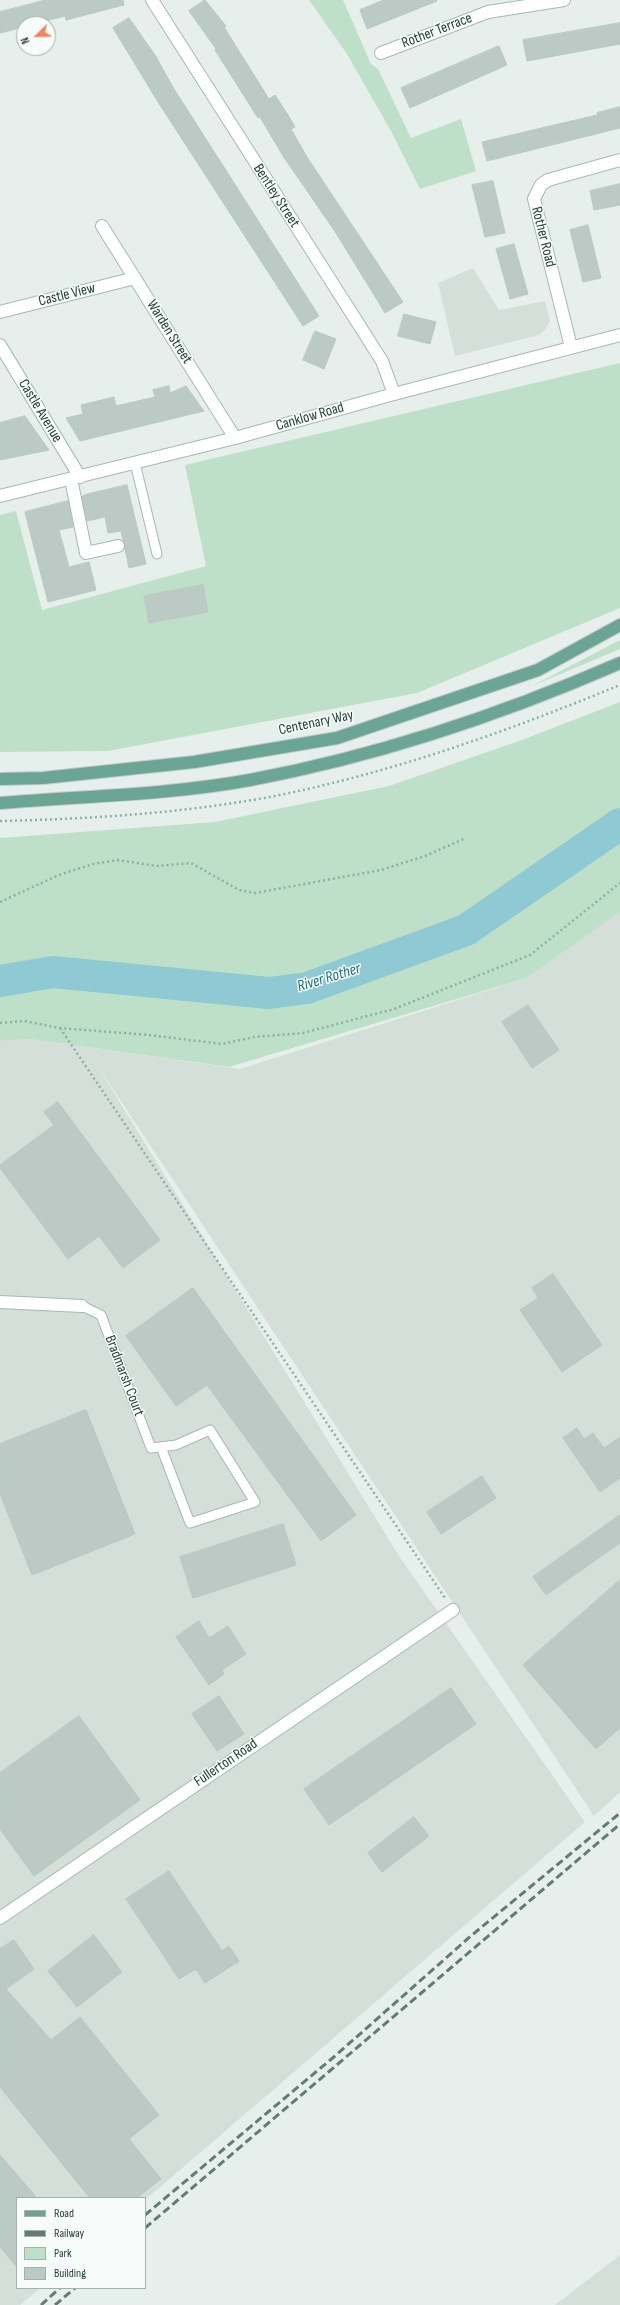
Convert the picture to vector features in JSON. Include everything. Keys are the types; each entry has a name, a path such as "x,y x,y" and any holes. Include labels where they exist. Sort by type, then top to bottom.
{"main road":[{"name":"Centenary Way","path":"0,779 43,778 194,762 337,738 538,670 620,625"},
{"path":"0,803 203,787 250,780 319,765 374,752 503,711 620,663"}],"street":[{"name":"Bentley Street","path":"152,0 382,361 394,394"},
{"name":"Rother Terrace","path":"382,53 488,12 564,0"},
{"name":"Rother Road","path":"571,347 534,199 540,185 548,180 620,160"},
{"name":"Warden Street","path":"102,226 235,438"},
{"name":"Castle View","path":"0,312 134,278"},
{"name":"Canklow Road","path":"0,496 235,438 394,394 620,335"},
{"name":"Castle Avenue","path":"0,345 76,478 86,553 118,546"},
{"path":"0,1302 82,1306"},
{"name":"Fullerton Road","path":"0,1918 453,1610"}],"lane":[{"path":"135,463 157,554"},
{"name":"Bradmarsh Court","path":"82,1306 101,1315 150,1448 161,1447"},
{"path":"210,1430 256,1502 190,1523 161,1447 176,1445 210,1430"}],"path":[{"path":"0,902 58,875 93,864 118,860 157,866 191,863 239,890 255,893 381,870 425,856 466,838"},
{"path":"0,1023 24,1021 60,1028 150,1035 222,1044 254,1037 303,1033 394,1009 530,954 620,882"},
{"path":"60,1028 453,1610"}],"shaded area":[{"path":"473,268 499,310 545,301 550,321 545,330 539,335 455,356 438,283"},
{"path":"620,912 620,1792 594,1816 95,1062 399,1556 585,1822 146,2199 146,2197 16,2197 16,2289 39,2289 20,2305 0,2305 0,1041 30,1039 240,1069 527,978"},
{"path":"620,2255 620,2305 555,2305"}],"green space":[{"path":"309,0 343,0 371,64 378,69 411,138 461,119 476,171 420,189 391,131 347,54"},
{"path":"620,363 620,608 417,693 108,751 0,752 0,515 16,511 42,610 206,566 185,465"},
{"path":"620,640 620,649 532,686"},
{"path":"620,702 620,912 527,978 229,1067 30,1039 0,1041 0,838 215,822 389,786 522,740"}],"building":[{"path":"46,0 123,0 124,5 66,20 65,16 56,18 56,16 16,16 16,29 0,33 0,12"},
{"path":"205,0 226,26 224,27 269,99 275,95 295,127 291,129 307,157 403,302 385,313 336,233 283,156 260,117 258,118 215,50 216,49 189,11"},
{"path":"384,0 437,1 367,29 360,10"},
{"path":"129,18 155,55 174,89 319,316 303,326 158,102 113,28"},
{"path":"620,23 620,44 527,61 523,40"},
{"path":"499,46 507,65 410,108 401,88"},
{"path":"620,107 620,128 487,161 482,142 597,115 597,113"},
{"path":"493,181 505,233 485,237 472,185"},
{"path":"620,184 620,205 594,210 590,191"},
{"path":"588,225 601,278 583,282 570,230"},
{"path":"514,244 528,294 510,299 496,249"},
{"path":"404,314 436,322 430,344 398,336"},
{"path":"315,331 336,339 324,369 303,360"},
{"path":"169,386 170,393 186,386 204,411 80,441 66,418 83,414 81,405 114,397 116,406 155,397 153,390"},
{"path":"25,416 49,450 0,460 0,423"},
{"path":"127,485 146,564 129,568 121,531 108,533 105,517 87,521 82,497 84,495"},
{"path":"68,501 73,527 59,530 69,567 89,562 96,590 48,602 25,512"},
{"path":"203,585 208,612 149,623 144,596"},
{"path":"528,1005 559,1050 532,1068 502,1022"},
{"path":"58,1102 160,1240 123,1268 99,1236 68,1259 0,1168 0,1165 54,1125 44,1112"},
{"path":"553,1274 602,1345 562,1372 520,1310 538,1298 532,1288"},
{"path":"193,1288 356,1515 321,1541 207,1385 176,1406 126,1336"},
{"path":"86,1410 135,1534 32,1575 0,1494 0,1444"},
{"path":"577,1428 584,1439 593,1433 604,1448 620,1437 620,1478 600,1492 563,1438"},
{"path":"482,1476 496,1498 441,1534 427,1512"},
{"path":"620,1515 620,1543 546,1595 533,1577"},
{"path":"283,1524 296,1565 193,1598 180,1557"},
{"path":"620,1580 620,1728 596,1749 523,1665"},
{"path":"199,1621 209,1638 228,1626 246,1654 222,1670 224,1674 209,1685 176,1637"},
{"path":"451,1688 476,1724 329,1825 304,1789"},
{"path":"219,1696 244,1734 217,1751 192,1714"},
{"path":"79,1716 140,1800 34,1876 0,1829 0,1773"},
{"path":"414,1817 429,1836 382,1872 368,1853"},
{"path":"169,1871 222,1951 229,1946 239,1961 205,1983 196,1969 179,1979 126,1899"},
{"path":"94,1935 122,1972 77,2007 48,1971"},
{"path":"14,1940 34,1969 6,1989 51,2040 80,2017 159,2115 129,2139 161,2179 138,2197 89,2197 0,2087 0,1949"},
{"path":"0,2155 36,2197 16,2197 16,2266 0,2247"}],"waterway":[{"name":"River Rother","path":"0,981 53,972 269,993 307,988 466,930 620,824"}],"railway":[{"path":"146,2214 335,2056 472,1935 620,1813"},
{"path":"146,2227 620,1824"},
{"path":"41,2305 59,2289"},
{"path":"55,2305 74,2289"}]}
